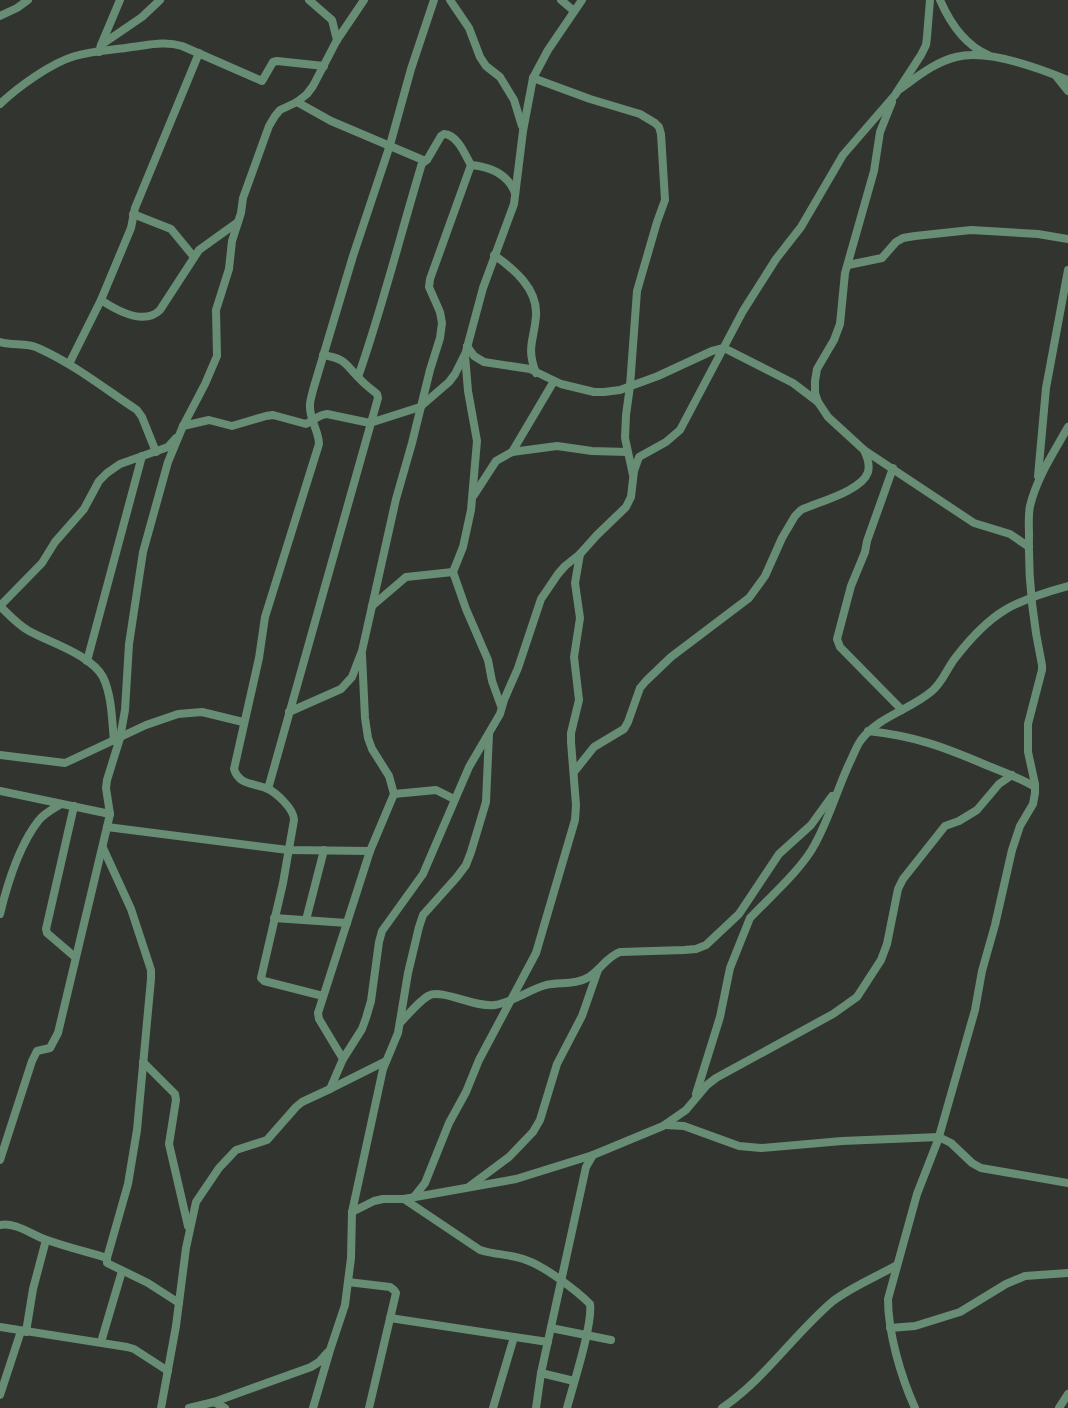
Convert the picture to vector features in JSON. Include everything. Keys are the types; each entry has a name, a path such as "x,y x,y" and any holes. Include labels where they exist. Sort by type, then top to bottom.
{"street":[{"path":"0,16 28,0"},
{"path":"100,48 120,0"},
{"path":"100,48 142,17 160,0"},
{"path":"309,0 332,20 337,40"},
{"path":"0,1160 35,1054 50,1048 58,1033 110,814 106,788 107,780 126,699 129,644 143,552 168,462 217,356 216,310 228,269 232,241 243,198 269,126 275,116 280,110 307,94 337,40 364,0"},
{"path":"323,996 264,981 261,978 283,884 294,814 290,807 268,789 239,779 234,769 243,722 259,658 265,617 319,444 310,405 323,355 364,220 390,146 411,69 434,0"},
{"path":"450,0 469,28 480,57 486,66 500,77 514,100 523,131"},
{"path":"561,0 574,11"},
{"path":"117,740 109,693 97,668 28,630 0,606 42,562 55,542 84,509 99,481 106,473 120,464 168,447 183,427 209,420 232,426 273,415 301,424 306,424 322,414 370,423 420,408 449,382 465,355 494,255 510,218 516,196 523,131 534,78 548,50 582,0"},
{"path":"330,1089 344,1059 362,1030 366,1018 371,1001 382,931 423,874 469,766 500,714 518,668 541,599 558,574 626,507 631,497 634,471 639,457 666,442 680,430 743,312 776,259 801,227 843,155 896,92 926,45 930,22 930,0"},
{"path":"940,0 951,22 962,36 971,45 995,58"},
{"path":"0,104 53,65 100,48 168,43 182,46 262,81 273,62 277,61 324,66"},
{"path":"69,364 101,300 131,228 133,214 199,53"},
{"path":"1029,547 1010,534 974,523 864,450 828,417 818,402 815,393 817,369 834,340 840,324 843,290 848,266 874,171 880,132 896,92 930,69 956,57 969,56 995,58 1042,69 1068,80"},
{"path":"1055,75 1068,91"},
{"path":"534,78 590,99 640,114 659,127 661,134 665,200 637,291 625,427 627,452 634,479"},
{"path":"296,102 331,121 424,162 441,136 449,134 458,142 471,166"},
{"path":"358,377 377,321 423,160"},
{"path":"471,166 482,167 504,175 512,184 516,196"},
{"path":"289,712 341,689 347,684 352,677 362,650 396,499 440,338 442,324 440,312 428,287 471,166"},
{"path":"133,214 171,229 194,257"},
{"path":"101,300 118,312 155,315 194,257 206,244 238,222"},
{"path":"848,266 882,258 896,242 903,238 914,236 971,230 1038,234 1068,239"},
{"path":"494,255 520,275 533,298 536,316 530,354 536,372"},
{"path":"1038,483 1046,388 1068,270"},
{"path":"0,342 28,344 38,348 69,364 140,413 156,452"},
{"path":"467,346 479,360 530,369 560,384 594,392 620,390 690,362 712,351 724,348 793,383 818,402"},
{"path":"268,789 378,398 377,394 348,365 341,360 323,355"},
{"path":"465,355 476,441 471,510 463,547 453,572 466,609 488,660 494,688 502,706"},
{"path":"512,452 554,381"},
{"path":"914,1408 890,1328 888,1298 916,1194 939,1137 974,1010 1010,856 1017,834 1033,804 1035,788 1028,752 1028,724 1042,665 1031,597 1030,508 1038,483 1068,427"},
{"path":"472,498 496,461 512,452 557,446 592,451 627,452"},
{"path":"574,772 594,747 624,729 640,688 671,657 748,598 765,576 782,538 795,516 801,510 854,487 863,481 867,473 868,464 864,450"},
{"path":"87,661 142,456"},
{"path":"893,468 867,541 865,552 851,586 837,639 840,647 902,710"},
{"path":"414,1197 425,1183 442,1138 466,1092 479,1060 536,953 542,938 575,820 571,733 579,700 574,649 580,611 575,583 580,554"},
{"path":"372,606 406,578 453,572"},
{"path":"694,1101 709,1057 730,968 750,918 807,857 822,831 856,748 868,731 934,690 941,682 953,660 980,627 1011,606 1031,597 1068,586"},
{"path":"344,1059 318,1013 370,851 394,794 389,776 372,749 368,738 365,718 362,650"},
{"path":"0,755 61,764 117,740 146,725 183,713 202,712 243,722"},
{"path":"868,731 899,735 929,742 1012,775 1035,788"},
{"path":"313,1408 342,1317 348,1282 352,1212 380,1081 398,1033 408,973 423,915 466,865 482,819 487,787 489,732"},
{"path":"352,1212 383,1198 404,1199 516,1179 593,1155 663,1126 686,1110 707,1085 729,1070 834,1014 857,997 881,960 887,944 898,889 903,879 945,826 959,821 977,810 999,784 1012,775"},
{"path":"400,1023 432,994 442,994 475,1005 496,1005 511,1001 546,985 584,980 612,955 620,952 684,950 696,949 706,945 739,914 779,854 811,825 839,787"},
{"path":"394,794 436,790 454,800"},
{"path":"0,791 110,814"},
{"path":"0,914 1,905 16,863 32,830 46,813 61,804"},
{"path":"74,806 46,929 47,933 75,957"},
{"path":"107,827 288,850 370,851"},
{"path":"103,848 131,909 150,970 151,979 137,1130 128,1184 107,1263 148,1283 179,1302"},
{"path":"306,920 324,850"},
{"path":"274,918 347,923"},
{"path":"469,1188 509,1157 532,1132 540,1120 557,1064 582,1016 598,969"},
{"path":"161,1408 189,1230 193,1211 201,1192 229,1156 241,1147 256,1145 268,1140 302,1102 386,1061"},
{"path":"143,1062 175,1094 176,1100 169,1144 189,1230"},
{"path":"663,1126 684,1126 739,1146 755,1148 893,1138 939,1137 951,1143 972,1163 981,1168 1068,1183"},
{"path":"536,1408 541,1373 586,1167 593,1155"},
{"path":"404,1199 480,1250 525,1259 561,1281 590,1304 591,1310 586,1336 567,1408"},
{"path":"0,1225 14,1226 46,1240 107,1258"},
{"path":"0,1395 24,1331 46,1240"},
{"path":"722,1408 772,1365 833,1302 866,1281 897,1265"},
{"path":"101,1342 122,1271"},
{"path":"890,1328 915,1326 960,1312 1006,1284 1025,1276 1068,1273"},
{"path":"348,1282 390,1287 396,1293 369,1408"},
{"path":"390,1318 548,1342"},
{"path":"0,1327 101,1342 134,1349 168,1371"},
{"path":"551,1328 611,1340"},
{"path":"493,1408 514,1337"},
{"path":"189,1408 214,1402 311,1367 319,1362 330,1350"},
{"path":"541,1373 574,1382"},
{"path":"1059,1408 1068,1394"},
{"path":"214,1402 225,1408"}]}
